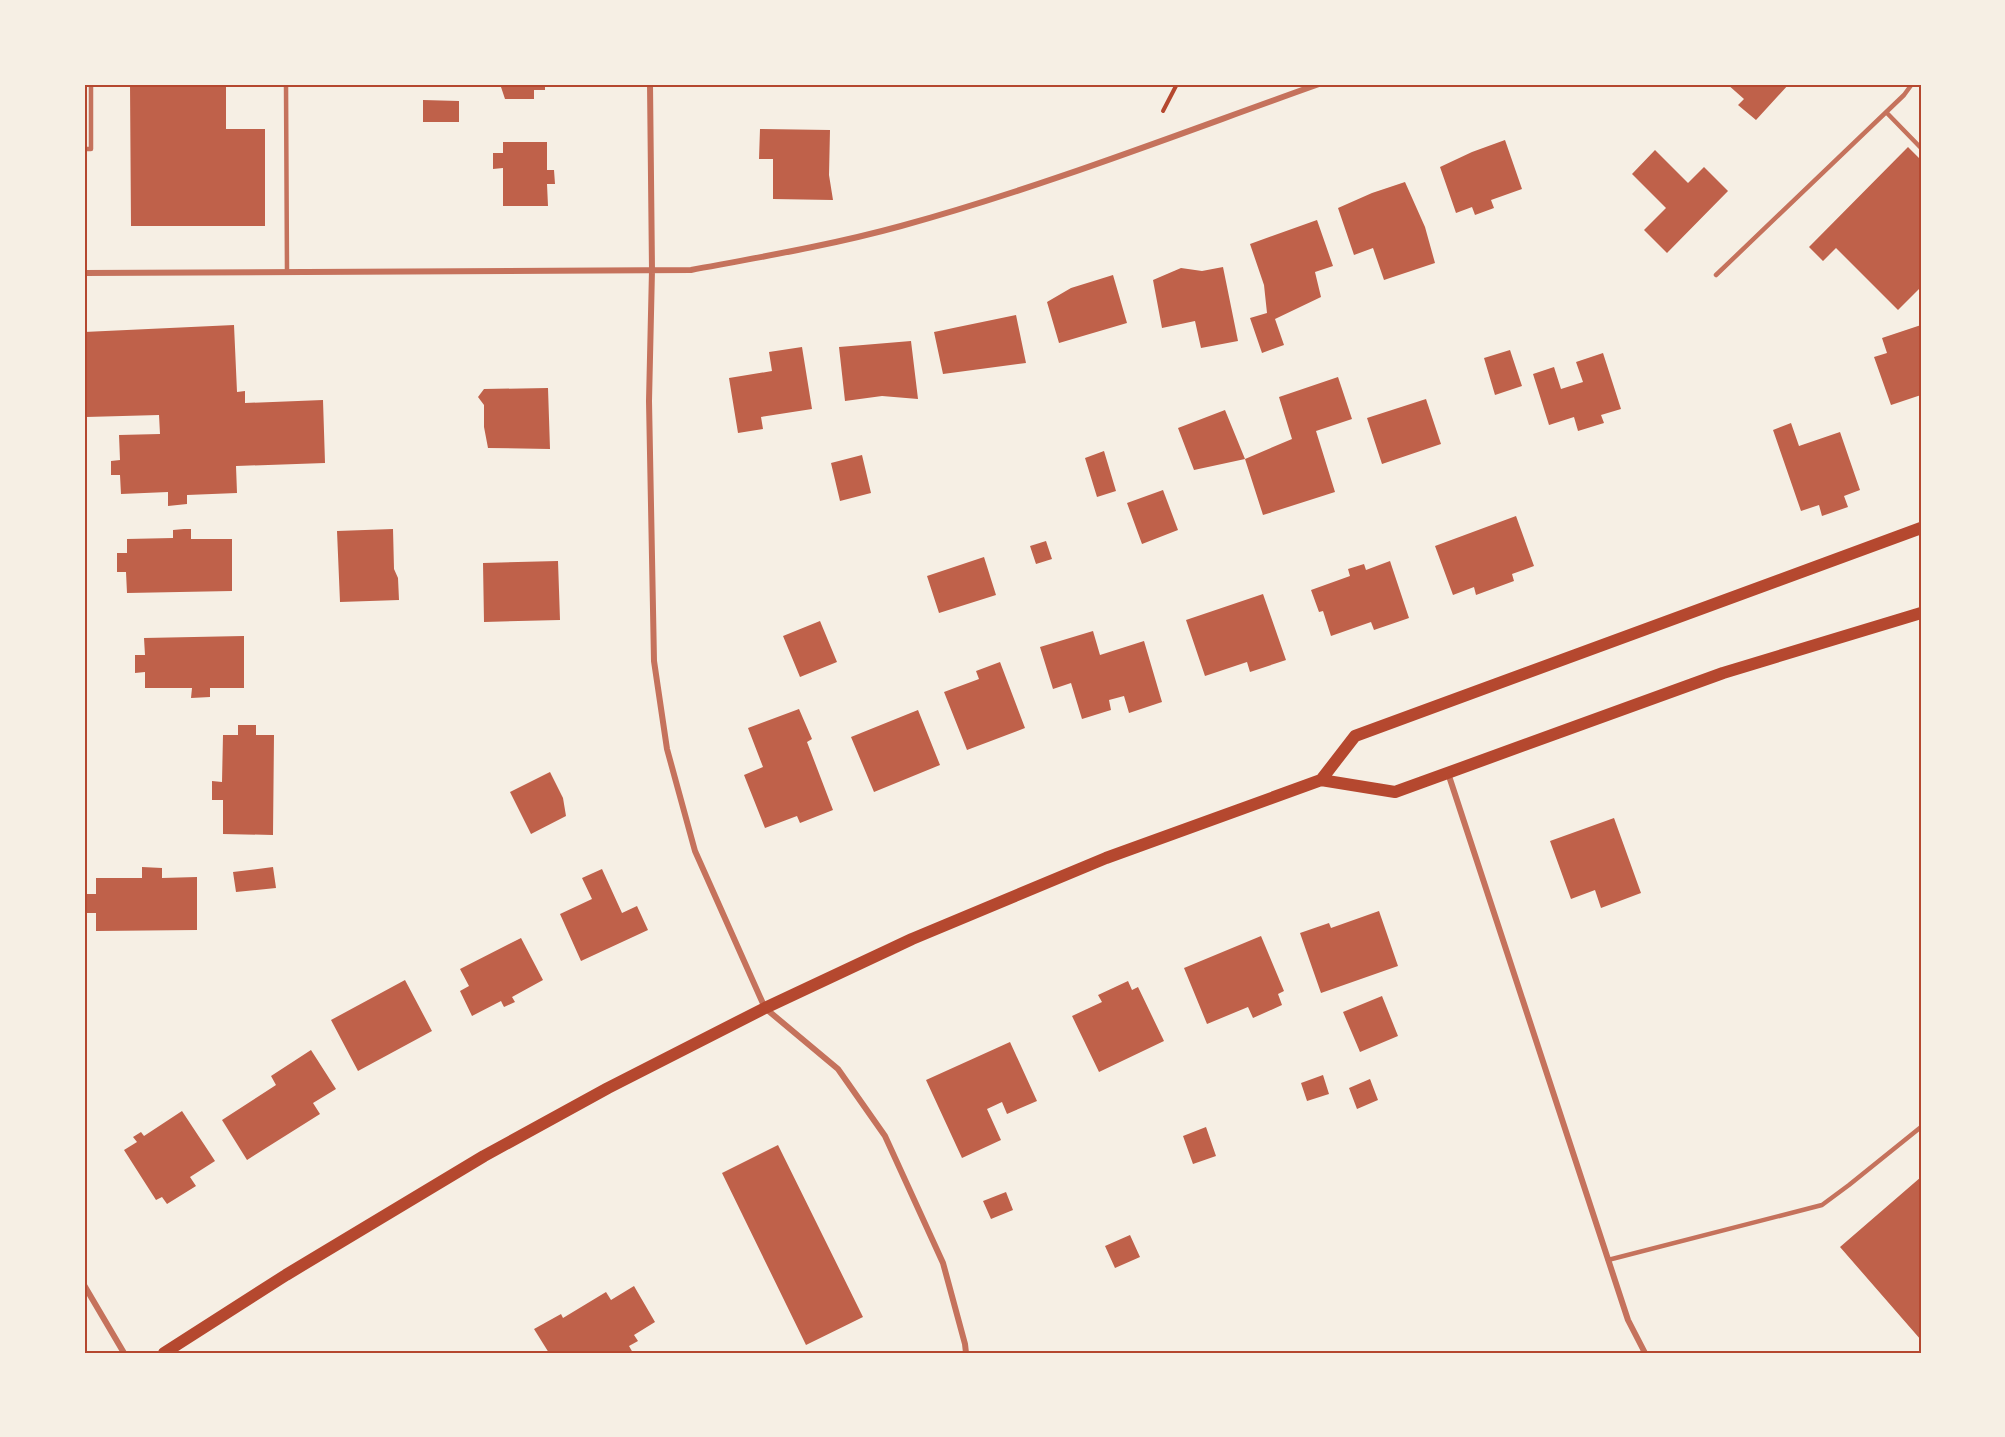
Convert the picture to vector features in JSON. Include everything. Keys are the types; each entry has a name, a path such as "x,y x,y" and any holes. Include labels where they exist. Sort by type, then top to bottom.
{"main road":[{"path":"1321,780 1355,736 1921,528"},
{"path":"164,1353 286,1275 484,1156 608,1088 765,1008 912,939 1106,858 1321,780 1395,792 1723,673 1921,613"}],"street":[{"path":"650,84 652,270 649,401 654,661 667,749 695,851 765,1008 838,1069 885,1136 943,1263 966,1353"},
{"path":"84,273 691,270 772,255 900,226 1049,180 1319,84"},
{"path":"1448,772 1628,1320 1645,1353"},
{"path":"84,1285 124,1353"}],"lane":[{"path":"84,149 91,149 91,84"},
{"path":"286,84 287,272"},
{"path":"1716,275 1886,112 1912,84"},
{"path":"1886,112 1921,148"},
{"path":"1608,1260 1822,1205 1921,1127"}],"path":[{"path":"1163,111 1177,84"}],"building":[{"path":"130,84 226,84 226,129 265,129 265,226 131,226"},
{"path":"500,84 545,84 545,90 534,90 534,99 505,99"},
{"path":"1727,84 1789,84 1756,120 1738,105 1744,99"},
{"path":"423,100 459,101 459,122 423,122"},
{"path":"760,129 830,130 829,175 833,200 773,199 773,159 759,159"},
{"path":"1505,140 1522,189 1491,200 1494,208 1475,215 1472,207 1456,213 1440,167"},
{"path":"503,142 547,142 547,170 554,170 555,184 547,184 548,206 503,206 503,168 493,169 493,153 503,153"},
{"path":"1908,147 1921,160 1921,287 1898,310 1836,248 1823,261 1809,247"},
{"path":"1655,150 1688,183 1704,167 1728,191 1667,253 1644,230 1666,208 1632,174"},
{"path":"1405,182 1425,227 1435,263 1384,280 1373,248 1354,255 1338,208"},
{"path":"1317,220 1333,266 1315,272 1321,297 1275,319 1284,345 1262,353 1250,318 1267,313 1264,285 1250,244"},
{"path":"1223,267 1238,341 1201,348 1195,321 1162,328 1153,280 1181,268 1202,271"},
{"path":"1113,275 1127,323 1059,343 1047,302 1071,288"},
{"path":"1016,315 1026,363 943,374 934,332"},
{"path":"234,325 237,392 245,391 245,403 323,400 325,463 236,466 237,493 187,495 187,504 168,506 168,492 121,494 120,475 111,475 111,461 120,460 119,435 160,434 159,415 86,417 84,332"},
{"path":"1921,325 1921,395 1891,405 1874,357 1887,353 1882,338"},
{"path":"911,341 918,399 882,396 845,401 839,347"},
{"path":"802,347 812,409 761,417 763,429 738,433 729,378 772,371 769,352"},
{"path":"1510,350 1522,386 1495,395 1484,358"},
{"path":"1603,353 1621,409 1601,415 1604,423 1578,431 1574,417 1549,425 1533,374 1554,367 1561,389 1583,382 1576,362"},
{"path":"1338,377 1352,419 1316,431 1335,492 1263,515 1245,459 1292,439 1279,397"},
{"path":"548,388 550,449 488,448 484,427 484,405 478,397 484,389"},
{"path":"1426,399 1441,444 1382,464 1367,418"},
{"path":"1225,410 1245,459 1194,470 1178,428"},
{"path":"1791,423 1799,446 1840,432 1860,490 1844,496 1848,507 1822,516 1819,505 1801,511 1773,430"},
{"path":"1104,451 1116,491 1097,497 1085,458"},
{"path":"862,455 871,493 840,501 831,463"},
{"path":"1163,490 1178,530 1142,544 1127,503"},
{"path":"1516,516 1534,566 1512,574 1514,581 1476,595 1474,587 1453,595 1435,546"},
{"path":"191,529 191,539 232,539 232,591 127,593 126,572 117,572 117,553 127,553 127,539 173,538 173,530"},
{"path":"393,529 394,569 398,578 399,600 340,602 337,531"},
{"path":"1046,541 1052,559 1036,564 1030,546"},
{"path":"984,557 996,595 939,613 927,576"},
{"path":"558,561 560,620 484,622 483,563"},
{"path":"1390,561 1409,618 1374,630 1371,622 1331,636 1323,611 1319,612 1311,590 1350,576 1348,569 1364,564 1366,570"},
{"path":"1263,594 1286,660 1250,672 1247,662 1205,676 1186,620"},
{"path":"820,621 837,662 800,677 783,636"},
{"path":"1093,631 1100,655 1144,641 1162,702 1129,713 1124,696 1109,700 1111,710 1082,719 1071,683 1053,689 1040,647"},
{"path":"244,636 244,688 210,688 210,697 191,698 192,688 145,688 145,672 135,673 135,655 145,655 144,638"},
{"path":"1000,662 1025,728 967,750 944,692 979,679 976,671"},
{"path":"799,709 812,739 807,742 833,810 800,823 797,816 765,828 744,775 763,767 748,728"},
{"path":"918,710 940,765 874,792 851,737"},
{"path":"238,725 256,725 256,735 274,735 273,835 223,834 223,800 212,800 212,781 222,782 223,735 238,735"},
{"path":"550,772 563,798 566,816 531,834 510,792"},
{"path":"1614,818 1641,893 1601,908 1595,890 1571,899 1550,841"},
{"path":"142,867 162,868 162,878 197,877 197,930 96,931 96,913 86,913 85,894 96,894 96,878 142,878"},
{"path":"273,867 276,888 236,892 233,872"},
{"path":"602,869 622,913 637,906 648,930 581,961 560,914 592,899 582,878"},
{"path":"1379,911 1398,966 1321,993 1300,933 1329,923 1331,928"},
{"path":"1261,936 1284,991 1278,994 1282,1005 1253,1018 1248,1007 1207,1024 1184,968"},
{"path":"521,938 543,980 512,997 515,1002 504,1007 501,1001 472,1016 460,991 469,986 460,969"},
{"path":"405,980 432,1031 358,1071 331,1020"},
{"path":"1128,981 1132,990 1138,987 1164,1041 1099,1072 1072,1016 1102,1002 1098,995"},
{"path":"1382,996 1398,1036 1360,1052 1343,1012"},
{"path":"1010,1042 1037,1101 1007,1114 1002,1102 987,1109 1001,1140 962,1158 926,1080"},
{"path":"311,1050 336,1089 313,1103 320,1114 247,1160 222,1120 276,1085 271,1076"},
{"path":"1323,1075 1329,1094 1307,1101 1301,1083"},
{"path":"1370,1079 1378,1100 1357,1109 1349,1088"},
{"path":"182,1111 215,1161 190,1177 196,1186 167,1204 162,1197 156,1200 124,1150 137,1142 133,1137 141,1132 144,1136"},
{"path":"1206,1127 1216,1156 1193,1164 1183,1136"},
{"path":"778,1145 863,1317 806,1345 722,1173"},
{"path":"1921,1177 1921,1340 1840,1247"},
{"path":"1006,1192 1013,1210 991,1219 983,1201"},
{"path":"1130,1235 1140,1257 1115,1268 1105,1246"},
{"path":"634,1286 655,1322 634,1335 638,1341 629,1346 633,1353 549,1353 534,1329 561,1314 563,1318 606,1292 611,1300"}]}
